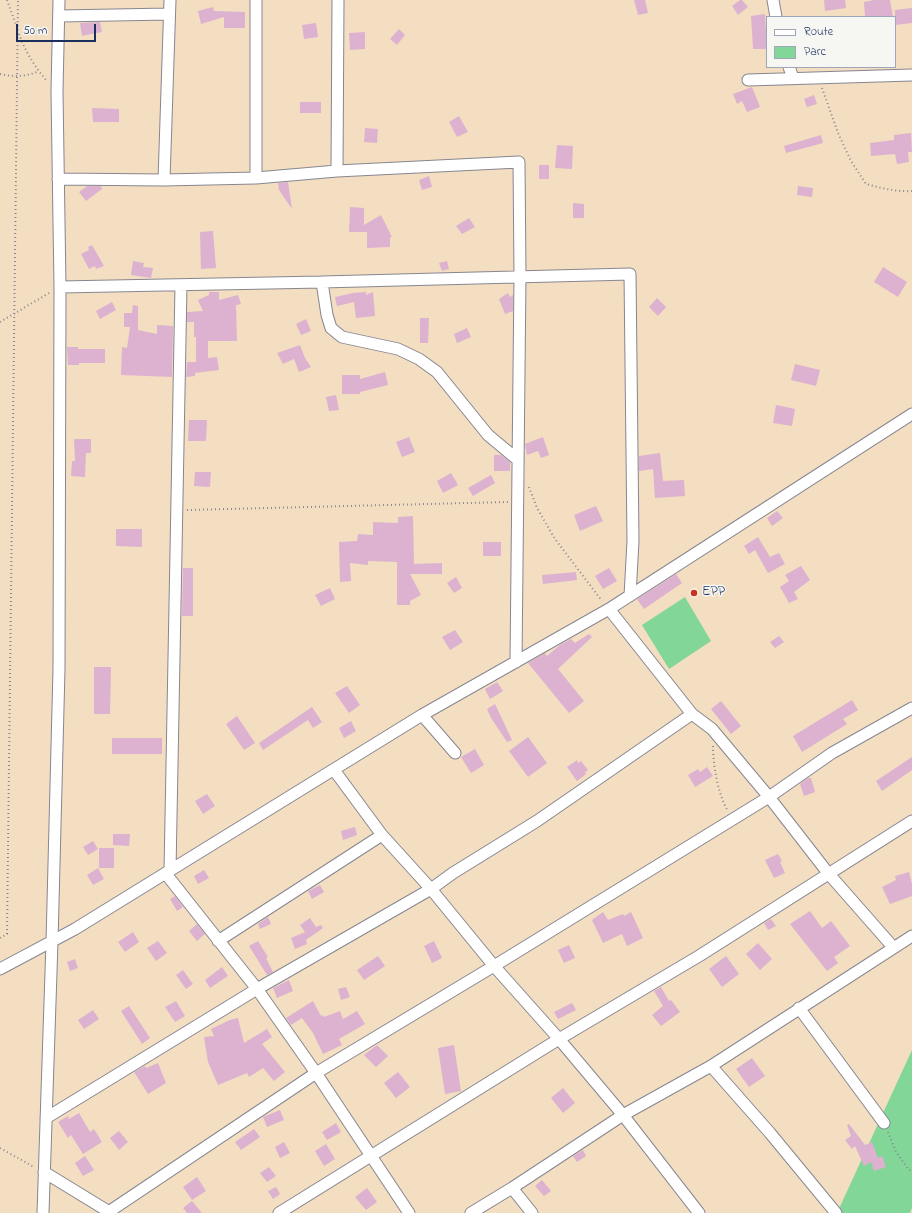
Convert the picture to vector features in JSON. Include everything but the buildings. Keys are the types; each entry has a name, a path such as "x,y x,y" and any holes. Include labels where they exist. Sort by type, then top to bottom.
{"street":[{"path":"43,1213 59,669 60,287 57,91 59,0"},
{"path":"164,180 170,0"},
{"path":"256,0 256,178"},
{"path":"337,171 338,0"},
{"path":"773,0 776,16"},
{"path":"59,16 169,14"},
{"path":"748,80 791,72 819,77 912,75"},
{"path":"58,179 164,180 256,178 337,171 520,162 516,662"},
{"path":"60,287 630,274 633,541 630,596"},
{"path":"322,282 327,315 331,328 342,337 398,349 419,359 437,372 488,435 518,460"},
{"path":"181,285 168,872 218,941 257,990 316,1073 409,1213"},
{"path":"0,969 75,929 422,715 492,674 609,610 912,414"},
{"path":"609,610 692,714 712,729 769,797 828,873 892,947"},
{"path":"44,1172 109,1213 316,1073 494,966 769,797 832,753 912,708"},
{"path":"46,1118 257,990 431,889 452,873 537,821 692,714"},
{"path":"422,715 455,753"},
{"path":"334,770 382,835 431,889 494,966 559,1039 623,1115 699,1213"},
{"path":"279,1213 559,1039 699,956 912,821"},
{"path":"218,941 382,835"},
{"path":"471,1213 512,1188 623,1115 712,1066 892,947 912,936"},
{"path":"799,1008 884,1123"},
{"path":"712,1066 836,1213"},
{"path":"512,1188 532,1213"}],"path":[{"path":"7,0 23,44 39,71 57,91"},
{"path":"0,938 7,934 18,0"},
{"path":"0,74 13,77 18,75 29,76 39,71"},
{"path":"819,77 838,133 851,160 866,184 904,192 912,191"},
{"path":"0,322 60,287"},
{"path":"526,481 537,508 555,539 609,610"},
{"path":"176,511 518,502"},
{"path":"712,729 713,752 719,785 725,806 733,819"},
{"path":"884,1123 896,1152 909,1170 912,1170"},
{"path":"0,1148 44,1172"}],"green space":[{"path":"685,597 711,641 669,669 642,625"},
{"path":"912,1050 912,1208 910,1213 837,1213"}],"place":[{"name":"EPP","path":"694,593"}]}
